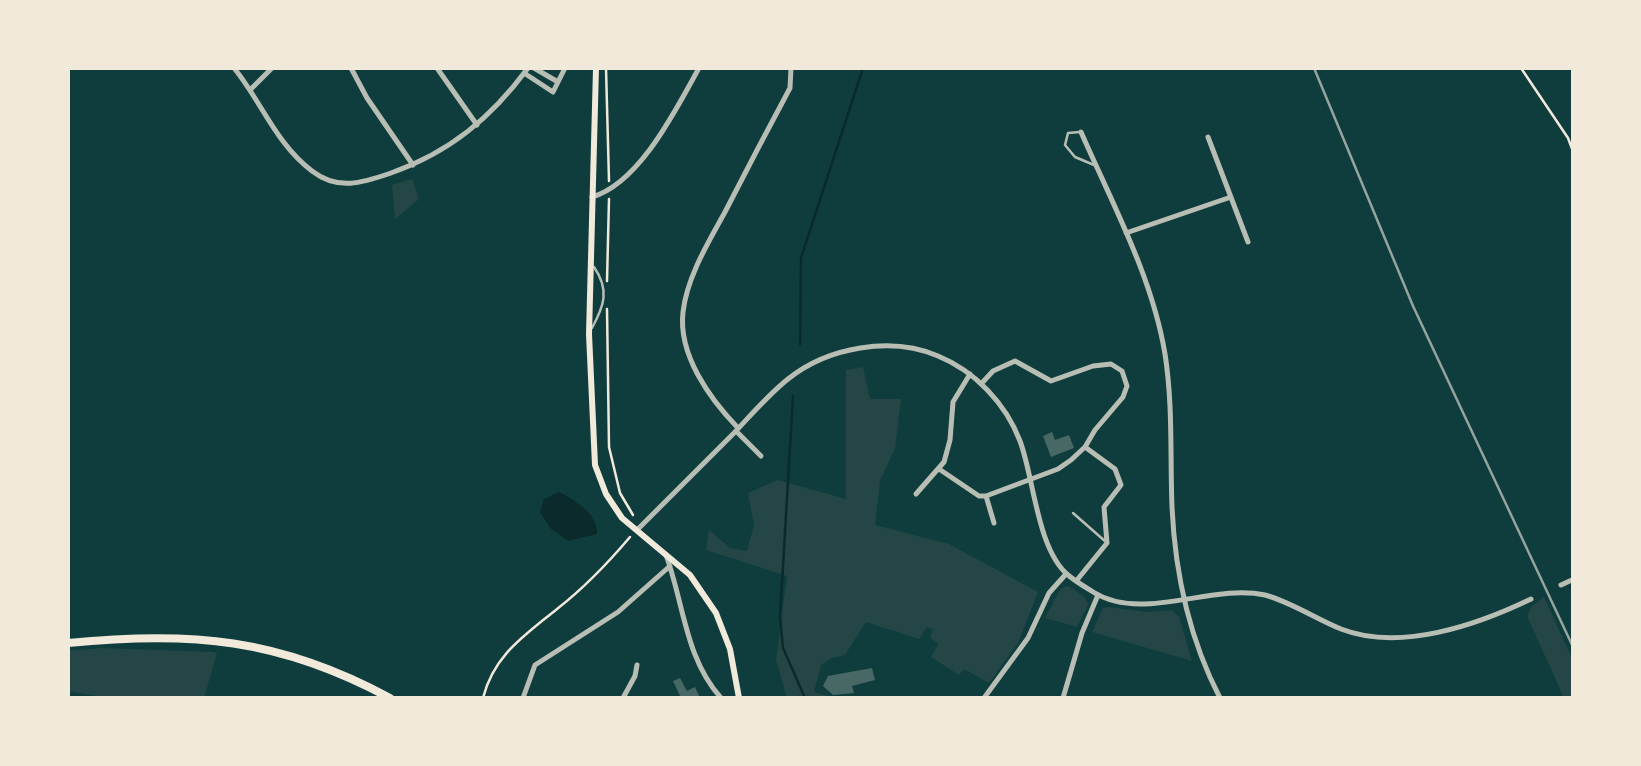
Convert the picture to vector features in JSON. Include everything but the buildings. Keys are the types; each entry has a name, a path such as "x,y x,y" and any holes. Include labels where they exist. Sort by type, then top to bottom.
{"main road":[{"path":"596,68 590,259 595,465 606,494 633,534 665,552 690,575 716,613 730,648 739,698"},
{"path":"68,643 154,636 228,641 313,663 390,698"}],"street":[{"path":"234,68 296,157 331,183 356,184 438,154 477,126 529,69"},
{"path":"251,89 272,68"},
{"path":"351,68 413,165"},
{"path":"437,68 477,126"},
{"path":"529,69 553,92 565,68"},
{"path":"592,197 610,190 639,164 699,68"},
{"path":"762,456 713,402 698,372 682,314 704,252 790,88 790,68"},
{"path":"529,69 558,82"},
{"path":"1081,132 1126,233 1164,352 1173,423 1176,549 1184,599 1206,670 1220,698"},
{"path":"1208,137 1248,242"},
{"path":"1126,233 1231,197"},
{"path":"633,534 790,378 848,351 901,345 950,360 999,403 1015,430 1032,478 1045,536 1066,574 1098,595 1149,603 1238,592 1268,596 1344,631 1409,637 1449,628 1531,599"},
{"path":"939,469 979,496 986,496 1058,469 1085,448 1127,386 1117,366 1103,364 1051,381 1015,361 993,372 981,384"},
{"path":"916,494 939,469 948,452 954,402 970,374"},
{"path":"1077,580 1107,543 1104,508 1118,490 1120,479 1114,469 1085,448"},
{"path":"986,496 994,523"},
{"path":"665,552 692,648 706,681 721,698"},
{"path":"523,698 535,664 618,612 670,566"},
{"path":"984,698 1028,638 1049,592 1066,574"},
{"path":"1560,585 1574,579"},
{"path":"1063,698 1098,595"},
{"path":"623,698 637,665"}],"lane":[{"path":"1081,132 1068,133 1064,145 1075,158 1096,165"},
{"path":"590,259 605,293 602,314 590,334"},
{"path":"1072,513 1107,543"}],"path":[{"path":"483,698 511,645 572,596 633,534 632,511 620,492 609,447 610,190 606,68"},
{"path":"1521,68 1568,138 1574,154"}],"shaded area":[{"path":"412,179 419,199 395,219 392,185"},
{"path":"863,367 870,399 901,399 895,449 880,480 875,525 949,544 1038,592 1018,643 989,683 964,669 959,675 931,657 939,644 930,638 933,629 927,627 919,639 866,622 845,655 821,665 814,692 835,698 787,698 776,660 787,576 706,550 709,530 730,548 747,551 754,525 748,493 778,480 846,499 846,370"},
{"path":"559,492 590,514 597,534 568,541 550,528 540,512 544,499"},
{"path":"1068,586 1085,597 1088,605 1077,627 1045,618 1061,588"},
{"path":"1544,597 1573,660 1573,698 1564,698 1527,616"},
{"path":"1103,608 1147,612 1171,610 1179,617 1192,661 1092,632"},
{"path":"101,648 217,653 204,698 108,698 68,691 68,651"}],"waterway":[{"path":"800,345 801,258 863,68"},
{"path":"793,396 780,617 783,648 805,698"}],"railway":[{"path":"1314,68 1413,306 1574,649"}]}
